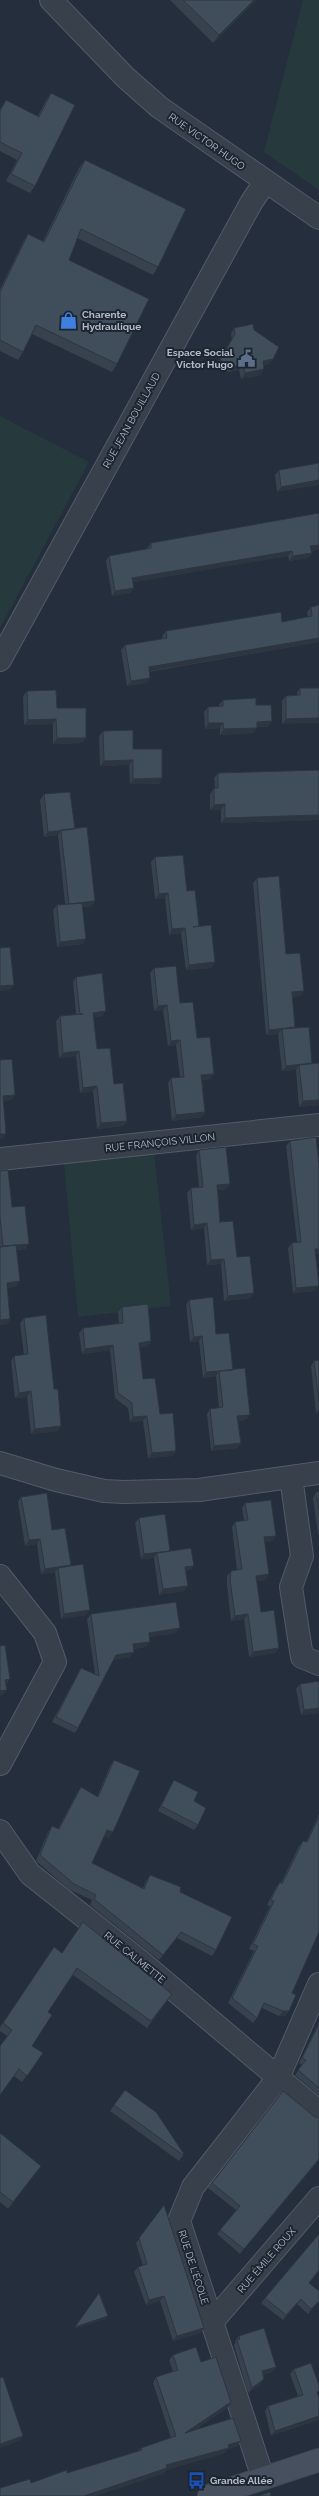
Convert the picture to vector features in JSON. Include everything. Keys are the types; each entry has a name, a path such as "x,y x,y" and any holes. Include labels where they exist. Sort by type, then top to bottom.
{"main road":[{"path":"210,2496 319,2460"}],"street":[{"name":"RUE VICTOR HUGO","path":"51,0 86,37 104,52"},
{"name":"RUE VICTOR HUGO","path":"70,0 104,52 125,77 159,107 265,182 319,218"},
{"name":"RUE JEAN BOUILLAUD","path":"0,660 251,203 265,182"},
{"name":"RUE FRANÇOIS VILLON","path":"0,1159 319,1125"},
{"path":"0,1463 56,1480 118,1491 199,1490 319,1473"},
{"path":"291,1477 302,1556 291,1587 297,1635 302,1657 319,1664"},
{"path":"0,1576 45,1634 55,1662 0,1764"},
{"name":"RUE CALMETTE","path":"0,1830 30,1874 140,1961 319,2112"},
{"name":"RUE DE L'ÉCOLE","path":"263,2478 179,2221 193,2186 278,2078 319,1984"},
{"name":"RUE ÉMILE ROUX","path":"212,2322 319,2198"}],"green space":[{"path":"303,0 319,0 319,190 264,152"},
{"path":"0,416 89,462 0,628"},
{"path":"154,1153 171,1306 78,1317 64,1164"}],"building":[{"path":"183,0 254,0 219,35"},
{"path":"51,93 75,105 35,186 11,174 22,153 0,142 0,111 6,100 39,117"},
{"path":"85,160 186,209 158,267 81,229 69,260 149,299 117,364 36,325 23,352 0,340 0,292 28,234 44,242"},
{"name":"Espace Social Victor Hugo","path":"253,324 254,330 279,347 273,359 263,361 264,369 245,373 243,365 233,367 220,360 235,334 234,328"},
{"path":"319,463 319,480 281,487 279,470"},
{"path":"319,513 319,545 310,546 312,553 293,556 292,551 132,578 134,588 115,591 109,556 151,548 151,543"},
{"path":"319,605 319,638 149,667 150,678 131,681 125,645 167,638 166,631 281,612 282,622 312,616 311,607"},
{"path":"300,688 319,688 319,718 286,719 286,696 300,695"},
{"path":"56,690 57,708 86,708 86,738 57,738 56,719 28,720 27,691"},
{"path":"256,698 256,705 271,705 272,721 257,722 257,728 224,729 223,723 208,723 208,707 223,706 223,700"},
{"path":"133,730 133,749 162,749 162,778 133,779 133,760 104,761 103,731"},
{"path":"319,770 319,815 225,818 225,804 214,805 214,788 218,788 218,773"},
{"path":"70,792 75,829 48,832 44,794"},
{"path":"87,827 95,901 69,904 61,830"},
{"path":"183,855 187,891 195,890 199,926 193,927 211,925 215,962 189,965 185,928 172,929 168,893 159,894 155,857"},
{"path":"279,876 286,954 300,953 304,991 292,992 295,1027 269,1030 257,878"},
{"path":"82,903 86,939 60,942 57,905"},
{"path":"10,947 14,985 0,986 0,948"},
{"path":"176,966 180,1003 193,1002 197,1038 210,1037 214,1074 201,1075 205,1112 176,1115 171,1078 184,1077 180,1040 171,1041 167,1005 158,1006 154,968"},
{"path":"102,973 106,1011 93,1013 97,1049 110,1048 114,1084 123,1083 127,1121 101,1123 97,1086 83,1088 79,1051 63,1053 60,1016 83,1014 80,1014 76,977"},
{"path":"309,1027 312,1063 286,1066 282,1029"},
{"path":"12,1059 15,1095 3,1096 6,1134 0,1134 0,1060"},
{"path":"319,1063 319,1100 303,1101 299,1065"},
{"path":"316,1137 319,1164 319,1249 315,1249 319,1286 296,1288 292,1243 301,1242 290,1141"},
{"path":"226,1147 230,1184 217,1185 220,1222 233,1221 237,1257 250,1256 254,1293 228,1296 224,1259 211,1260 207,1223 194,1225 191,1188 203,1187 199,1150"},
{"path":"8,1170 12,1207 25,1206 29,1244 3,1246 0,1217 0,1171"},
{"path":"16,1245 20,1281 7,1283 10,1319 0,1320 0,1247"},
{"path":"213,1297 216,1334 229,1333 233,1370 206,1372 202,1336 194,1337 189,1300"},
{"path":"148,1304 151,1341 139,1343 143,1379 155,1378 160,1414 173,1413 176,1451 152,1453 147,1416 133,1417 132,1403 118,1393 113,1345 85,1349 83,1328 123,1323 122,1307"},
{"path":"46,1315 54,1389 58,1389 61,1426 35,1429 31,1391 19,1393 14,1356 28,1354 24,1318"},
{"path":"319,1360 319,1402 314,1361"},
{"path":"245,1368 250,1415 237,1416 241,1443 214,1446 210,1409 223,1407 219,1371"},
{"path":"316,1492 319,1492 319,1511"},
{"path":"47,1493 52,1530 65,1528 71,1565 45,1569 40,1539 29,1540 21,1497"},
{"path":"271,1500 276,1536 264,1537 269,1574 256,1576 261,1612 274,1610 279,1648 253,1652 248,1614 235,1616 230,1580 231,1571 242,1569 235,1522 248,1520 245,1503"},
{"path":"165,1514 170,1551 144,1554 139,1518"},
{"path":"191,1548 194,1566 185,1567 188,1586 163,1589 157,1553"},
{"path":"83,1564 90,1610 64,1614 58,1568"},
{"path":"176,1602 180,1628 149,1633 150,1642 133,1644 134,1652 116,1655 78,1728 56,1717 81,1668 99,1676 91,1614"},
{"path":"5,1645 10,1679 5,1680 7,1690 0,1691 0,1646"},
{"path":"319,1681 319,1708 304,1710 300,1684"},
{"path":"114,1760 140,1771 113,1832 107,1830 92,1863 144,1889 150,1875 181,1887 180,1892 232,1917 216,1950 181,1932 163,1955 94,1899 96,1895 74,1884 40,1855 52,1826 59,1829 81,1787 98,1797"},
{"path":"174,1780 198,1792 194,1801 206,1808 198,1825 161,1806"},
{"path":"319,1817 319,1932 292,1993 296,1995 289,2011 283,2011 264,2003 257,2018 232,1998 258,1946 253,1944 274,1901 271,1900 275,1891 280,1882 282,1884 303,1841 307,1842"},
{"path":"83,1922 172,1994 151,2021 77,1968 48,2012 52,2015 32,2046 43,2053 27,2076 19,2069 0,2095 0,2046 12,2030 3,2023 54,1947 62,1953"},
{"path":"319,2024 319,2088 298,2070 306,2060 302,2058"},
{"path":"125,2090 156,2112 184,2154 183,2155 114,2105"},
{"path":"283,2091 315,2117 319,2118 319,2159 244,2249 220,2230 240,2206 212,2183"},
{"path":"0,2133 41,2166 13,2202 0,2192"},
{"path":"164,2205 204,2328 177,2336 164,2296 149,2300 138,2267 147,2264 139,2238"},
{"path":"319,2234 319,2270 309,2283 319,2291 319,2301 311,2309 301,2299 286,2315 265,2298"},
{"path":"99,2293 108,2316 75,2327"},
{"path":"264,2328 276,2367 262,2371 264,2379 252,2388 237,2340 240,2339 239,2336"},
{"path":"196,2347 201,2362 216,2357 231,2402 185,2433 233,2418 241,2441 228,2445 229,2448 166,2465 167,2468 84,2496 0,2496 0,2488 30,2479 31,2483 67,2470 67,2473 142,2450 141,2448 176,2436 156,2377 178,2370 173,2355"},
{"path":"311,2363 319,2385 319,2391 317,2392 319,2398 319,2416 275,2431 268,2406 303,2395 294,2369"},
{"path":"3,2377 23,2436 0,2444 0,2378"},
{"path":"270,2492 271,2496 259,2496"}],"place":[{"name":"Charente Hydraulique","path":"69,320"},
{"name":"Espace Social Victor Hugo","path":"246,358"},
{"name":"Grande Allée","path":"197,2480"}]}
